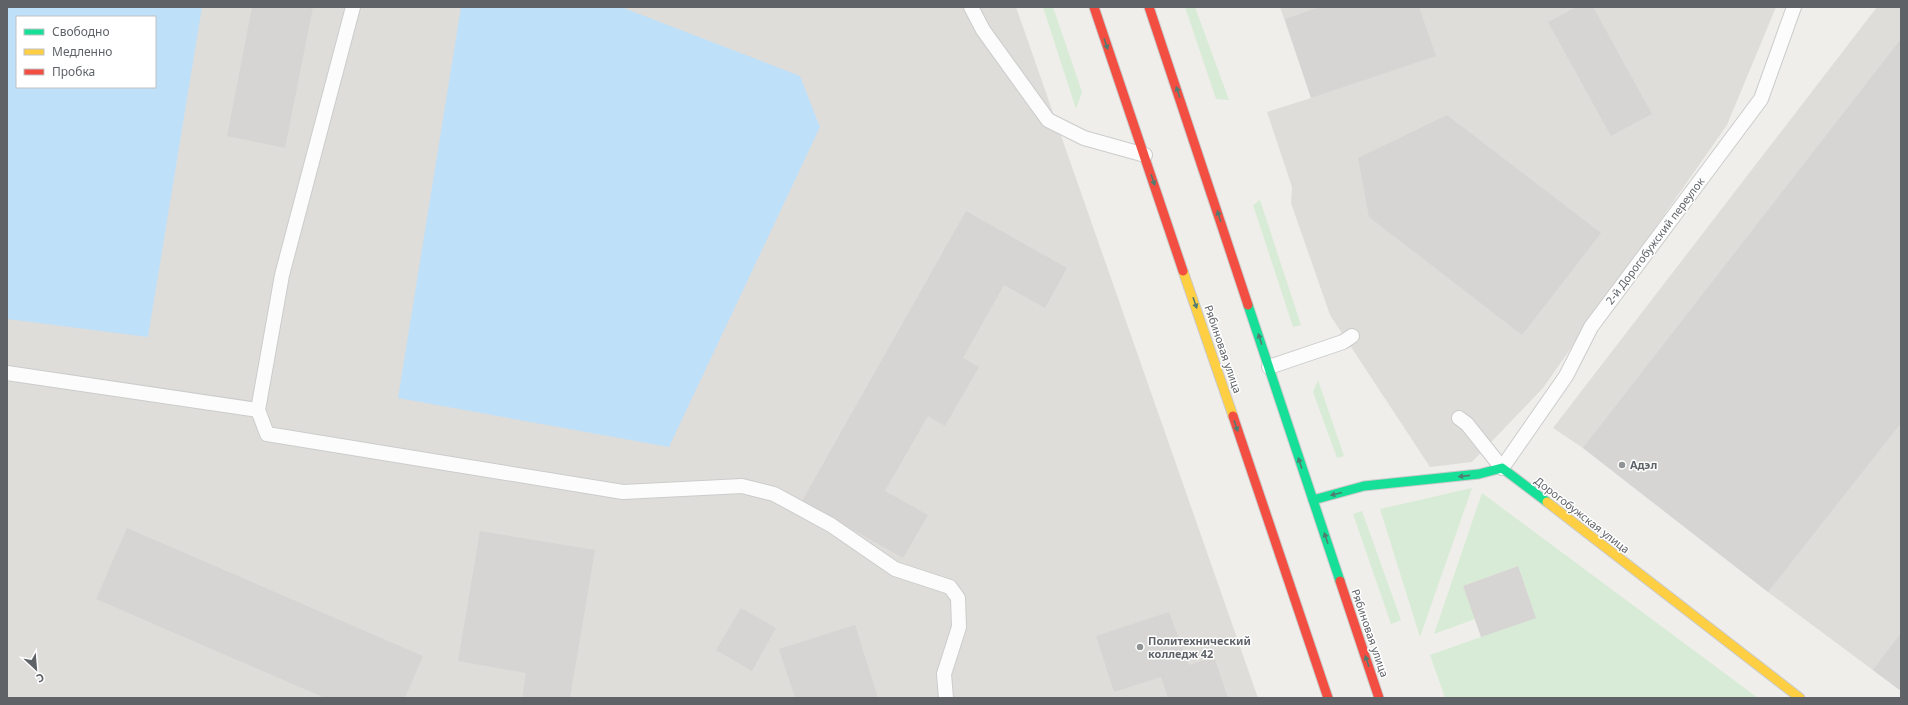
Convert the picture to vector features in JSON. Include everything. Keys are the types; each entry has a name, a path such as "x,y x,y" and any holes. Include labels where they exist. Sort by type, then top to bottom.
{"main road":[{"name":"Рябиновая улица","path":"1094,7 1328,698"},
{"name":"Рябиновая улица","path":"1149,7 1379,698"},
{"path":"1313,500 1364,486 1478,474 1502,468"},
{"name":"Дорогобужская улица","path":"1502,468 1800,698"}],"lane":[{"path":"353,7 282,275 258,410 267,434 623,492 742,486 774,494 831,525 896,569 950,587 958,598 959,627 944,674 946,698"},
{"path":"971,7 983,30 1048,120 1084,138 1145,155"},
{"name":"2-й Дорогобужский переулок","path":"1502,468 1566,376 1591,327 1761,99 1794,7"},
{"path":"1269,367 1343,342 1352,336"},
{"path":"7,373 258,410"},
{"path":"1459,418 1467,424 1502,468"}],"shaded area":[{"path":"7,7 1016,7 1258,698 7,698"},
{"path":"1280,7 1776,7 1727,125 1543,388 1472,462 1430,467 1330,315 1291,203 1292,187 1267,112 1311,98"},
{"path":"1877,7 1901,7 1901,691 1768,592 1583,448 1553,428"}],"green space":[{"path":"1043,7 1053,7 1082,92 1076,109"},
{"path":"1185,7 1195,7 1229,100 1216,99"},
{"path":"1260,200 1301,325 1293,327 1253,205"},
{"path":"1318,380 1344,456 1337,458 1313,392"},
{"path":"1472,488 1420,637 1380,509"},
{"path":"1482,493 1758,698 1445,698 1430,655 1481,637 1518,566 1463,586 1475,619 1434,634"},
{"path":"1362,511 1401,620 1391,624 1353,514"}],"water":[{"path":"7,7 202,7 148,337 7,319"},
{"path":"461,7 621,7 800,76 820,127 669,447 398,398"}],"building":[{"path":"252,7 313,7 285,148 227,136"},
{"path":"1320,7 1419,7 1436,56 1311,98 1285,19"},
{"path":"1576,7 1593,7 1652,114 1611,136 1548,22"},
{"path":"1901,39 1901,423 1768,592 1583,448"},
{"path":"1447,115 1601,233 1522,335 1369,217 1358,158"},
{"path":"966,211 1067,268 1045,308 1004,285 963,358 979,367 945,426 928,416 885,491 928,515 903,558 802,501"},
{"path":"127,528 423,656 405,698 325,698 96,599"},
{"path":"480,531 595,550 570,698 522,698 526,673 458,661"},
{"path":"1518,566 1536,618 1481,637 1463,586"},
{"path":"741,608 776,628 752,671 716,650"},
{"name":"Политехнический колледж 42","path":"1169,612 1189,665 1214,657 1228,698 1168,698 1161,677 1114,692 1096,636"},
{"path":"855,625 878,698 795,698 779,649"},
{"path":"1901,633 1901,691 1873,670"}],"traffic: fast":[{"path":"1248,305 1340,581"},
{"path":"1313,500 1364,486 1479,474 1502,468 1547,502"}],"traffic: slow":[{"path":"1183,271 1233,416"},
{"path":"1547,502 1800,698"}],"traffic: jam":[{"path":"1094,7 1183,271"},
{"path":"1149,7 1248,305"},
{"path":"1233,416 1328,698"},
{"path":"1340,581 1379,698"}],"place":[{"name":"Адэл","path":"1622,465"},
{"name":"Политехнический колледж 42","path":"1140,647"}]}
